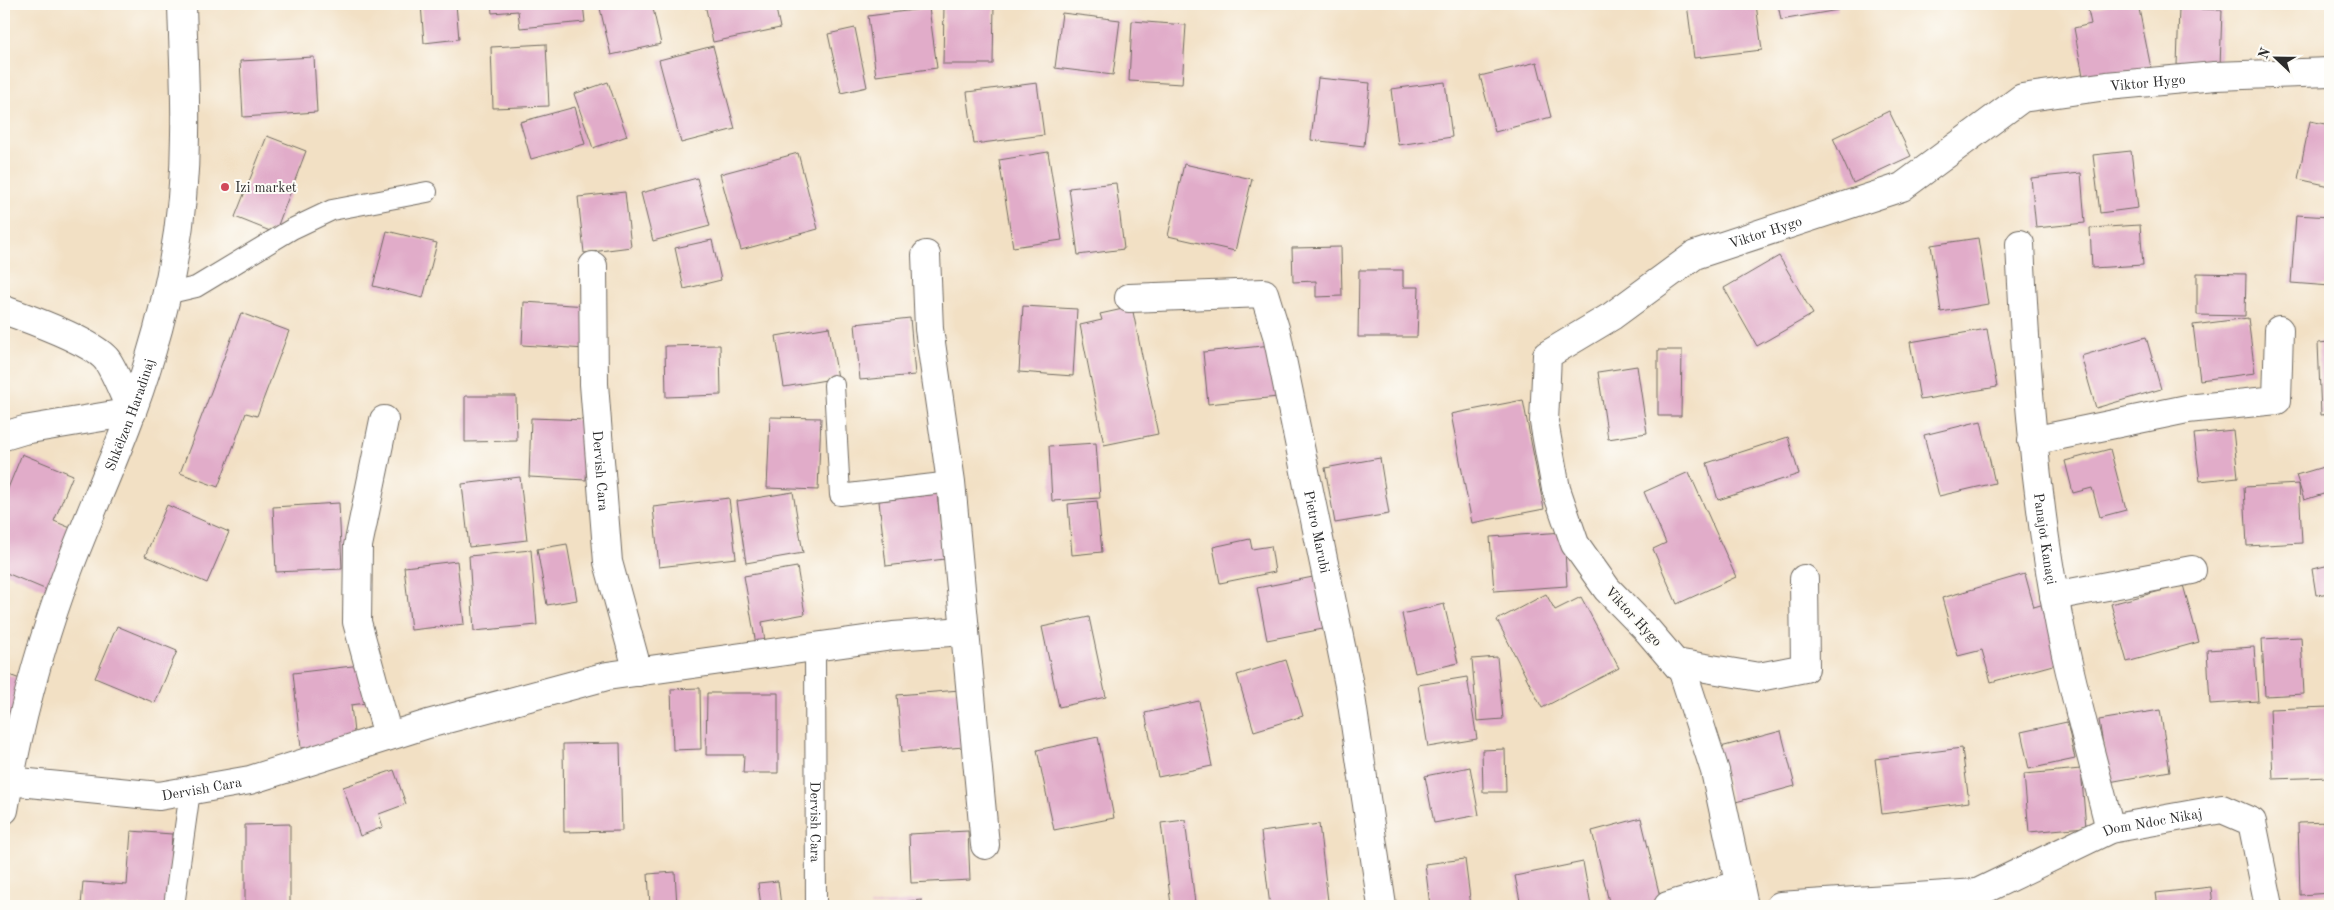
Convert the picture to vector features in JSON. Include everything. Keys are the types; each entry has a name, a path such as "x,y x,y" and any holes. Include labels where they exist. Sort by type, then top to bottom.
{"street":[{"name":"Shkëlzen Haradinaj","path":"4,810 16,738 40,648 69,567 132,412 151,356 166,294 176,244 184,152 182,4"},
{"name":"Viktor Hygo","path":"1742,895 1715,772 1683,672 1607,589 1574,544 1556,489 1544,422 1547,355 1612,316 1695,254 1902,187 2022,98 2107,86 2215,76 2330,72"},
{"name":"Panajot Kanaçi","path":"2020,244 2036,480 2054,596 2110,829"},
{"path":"926,255 929,329 951,482 985,845"},
{"name":"Dervish Cara","path":"593,266 594,384 608,562 638,672"},
{"name":"Pietro Marubi","path":"1129,298 1264,293 1277,335 1350,690 1382,906"},
{"path":"4,310 42,324 80,342 106,359 132,412 24,430 4,436"},
{"path":"2032,441 2187,409 2277,400 2278,330"},
{"path":"384,420 358,546 357,622 388,736"},
{"path":"2054,596 2192,570"},
{"path":"1676,663 1759,677 1805,668 1804,579"},
{"name":"Dervish Cara","path":"9,781 159,796 250,780 388,736 607,676 894,636 965,631"},
{"name":"Dom Ndoc Nikaj","path":"1780,906 1980,900 2110,829 2222,809 2252,822 2269,906"},
{"path":"1668,906 1742,895"}],"lane":[{"path":"166,294 196,287 292,229 332,210 427,192"},
{"path":"834,385 840,495 951,482"},
{"name":"Dervish Cara","path":"815,647 816,906"},
{"path":"174,906 190,791"}],"building":[{"path":"421,4 456,4 459,39 424,43"},
{"path":"491,4 583,4 585,22 520,28 518,11 492,13"},
{"path":"599,4 652,4 661,44 611,55"},
{"path":"705,4 775,4 780,28 713,42"},
{"path":"944,4 994,4 993,64 943,64"},
{"path":"1687,4 1756,4 1762,50 1694,58"},
{"path":"1778,4 1836,4 1838,10 1781,20"},
{"path":"2118,4 2138,4 2151,68 2084,81 2074,28 2091,24 2088,10"},
{"path":"929,8 937,68 876,76 868,16"},
{"path":"2179,8 2222,10 2220,67 2177,65"},
{"path":"1062,13 1120,20 1113,75 1055,68"},
{"path":"1132,21 1186,25 1182,84 1129,81"},
{"path":"855,28 867,87 841,93 828,34"},
{"path":"546,44 549,106 493,108 491,47"},
{"path":"713,46 735,129 681,143 659,60"},
{"path":"314,57 317,112 243,117 240,61"},
{"path":"1537,62 1551,117 1495,132 1480,76"},
{"path":"1318,78 1370,83 1364,146 1311,140"},
{"path":"608,82 627,136 593,148 574,94"},
{"path":"1445,82 1452,137 1398,145 1391,89"},
{"path":"1037,83 1044,135 974,144 967,92"},
{"path":"575,107 585,144 531,159 520,122"},
{"path":"1889,111 1911,156 1853,183 1833,138"},
{"path":"2310,121 2330,125 2330,186 2298,179"},
{"path":"267,136 306,151 275,233 235,217"},
{"path":"2131,151 2138,208 2100,213 2093,155"},
{"path":"1048,152 1062,240 1013,247 999,160"},
{"path":"798,153 818,229 741,250 720,174"},
{"path":"1184,164 1252,179 1235,251 1168,236"},
{"path":"2081,173 2085,223 2036,228 2031,178"},
{"path":"697,178 710,226 653,241 641,193"},
{"path":"1116,183 1124,249 1078,255 1069,188"},
{"path":"625,192 631,247 584,253 578,197"},
{"path":"2296,215 2330,217 2330,286 2291,283"},
{"path":"2140,225 2143,265 2092,268 2090,228"},
{"path":"387,231 437,243 423,298 373,286"},
{"path":"1978,238 1988,304 1941,312 1931,245"},
{"path":"712,240 721,280 684,289 675,248"},
{"path":"1341,247 1342,296 1316,297 1316,281 1293,282 1292,248"},
{"path":"1779,256 1813,314 1757,346 1724,288"},
{"path":"1359,270 1403,270 1403,287 1419,287 1417,337 1358,337"},
{"path":"2197,273 2246,274 2245,316 2197,315"},
{"path":"524,302 588,306 586,349 522,345"},
{"path":"1023,306 1077,309 1073,376 1019,372"},
{"path":"1132,307 1158,434 1104,445 1080,325 1102,320 1100,314"},
{"path":"241,313 289,331 257,416 246,413 218,487 180,473"},
{"path":"910,318 915,375 860,380 855,324"},
{"path":"2248,318 2255,373 2200,380 2193,325"},
{"path":"829,327 838,378 784,387 776,336"},
{"path":"1987,329 1997,387 1920,400 1910,342"},
{"path":"2146,337 2161,389 2096,408 2081,356"},
{"path":"2330,342 2330,414 2321,415 2318,343"},
{"path":"720,345 721,395 666,397 665,346"},
{"path":"1272,345 1278,397 1208,404 1203,352"},
{"path":"1658,350 1682,350 1681,416 1658,416"},
{"path":"1637,366 1647,433 1608,439 1598,372"},
{"path":"465,396 516,396 517,441 465,442"},
{"path":"1523,400 1544,509 1472,523 1451,414"},
{"path":"770,417 821,418 818,490 767,488"},
{"path":"531,418 588,420 586,480 529,477"},
{"path":"1981,421 1995,483 1939,496 1924,435"},
{"path":"2233,430 2238,477 2200,481 2194,434"},
{"path":"1788,437 1799,474 1718,500 1707,463"},
{"path":"1096,443 1100,498 1052,501 1049,446"},
{"path":"2110,449 2126,510 2100,517 2092,488 2073,493 2065,461"},
{"path":"22,454 73,475 54,521 73,529 47,590 4,572 4,498"},
{"path":"1380,458 1389,514 1335,523 1325,468"},
{"path":"2330,465 2330,492 2304,500 2296,475"},
{"path":"1689,472 1736,577 1677,604 1653,549 1666,543 1644,492"},
{"path":"520,477 527,540 469,547 462,484"},
{"path":"2299,484 2302,543 2247,546 2244,487"},
{"path":"793,492 803,553 746,563 737,501"},
{"path":"937,494 945,559 886,566 879,501"},
{"path":"729,498 736,558 659,567 653,507"},
{"path":"1097,501 1102,552 1072,555 1068,504"},
{"path":"339,503 342,569 276,572 273,507"},
{"path":"167,505 229,532 207,583 145,556"},
{"path":"1564,532 1567,586 1494,591 1490,537"},
{"path":"1250,539 1252,549 1271,546 1275,572 1220,583 1213,547"},
{"path":"567,544 577,600 547,605 537,549"},
{"path":"531,550 537,625 474,631 469,556"},
{"path":"457,561 464,624 411,630 404,567"},
{"path":"2330,565 2330,593 2316,595 2312,569"},
{"path":"797,567 805,614 762,622 766,648 757,650 744,576"},
{"path":"2025,574 2034,607 2044,604 2060,663 1991,682 1982,650 1958,656 1942,598"},
{"path":"1318,576 1328,628 1267,640 1257,588"},
{"path":"2183,585 2199,642 2127,662 2111,604"},
{"path":"1546,594 1555,610 1581,597 1619,668 1542,708 1497,620"},
{"path":"1444,604 1458,663 1415,673 1402,614"},
{"path":"1089,617 1106,697 1059,707 1042,627"},
{"path":"117,626 177,651 155,703 95,678"},
{"path":"2301,637 2304,694 2265,696 2262,639"},
{"path":"2254,647 2258,701 2210,704 2207,650"},
{"path":"1497,657 1503,719 1477,721 1472,659"},
{"path":"1286,660 1303,716 1254,731 1237,675"},
{"path":"361,665 366,703 351,705 355,742 301,748 293,673"},
{"path":"4,673 28,682 4,748"},
{"path":"1467,677 1477,739 1428,747 1418,685"},
{"path":"700,688 701,749 673,750 671,689"},
{"path":"960,690 964,747 902,752 897,695"},
{"path":"707,693 778,693 778,773 743,773 744,755 706,755"},
{"path":"1199,701 1212,766 1158,777 1145,713"},
{"path":"2330,707 2330,777 2273,779 2270,709"},
{"path":"2160,710 2170,771 2109,782 2099,720"},
{"path":"2067,722 2075,759 2029,769 2021,732"},
{"path":"1781,731 1795,786 1732,803 1717,748"},
{"path":"1098,737 1114,818 1054,830 1037,750"},
{"path":"620,743 622,831 564,832 563,744"},
{"path":"1962,748 1969,802 1882,814 1875,759"},
{"path":"1505,749 1506,792 1483,792 1482,750"},
{"path":"1470,767 1479,815 1434,823 1425,776"},
{"path":"2081,769 2086,827 2029,832 2024,774"},
{"path":"394,770 406,804 379,814 383,827 360,836 343,787"},
{"path":"1641,818 1661,901 1639,906 1610,906 1592,831"},
{"path":"1185,820 1195,903 1171,905 1161,823"},
{"path":"2330,822 2330,893 2300,895 2298,823"},
{"path":"290,824 290,906 245,906 245,825"},
{"path":"1319,824 1328,901 1270,906 1261,832"},
{"path":"131,831 172,834 168,906 81,906 83,882 127,885"},
{"path":"968,831 970,880 911,883 909,834"},
{"path":"1465,859 1471,906 1430,906 1425,864"},
{"path":"1583,862 1591,906 1521,906 1515,876"},
{"path":"675,872 677,906 650,906 648,874"},
{"path":"778,881 781,906 761,906 758,883"},
{"path":"2211,887 2213,906 2158,906 2156,893"},
{"path":"922,900 922,906 870,905"}],"place":[{"name":"Izi market","path":"225,187"}]}
